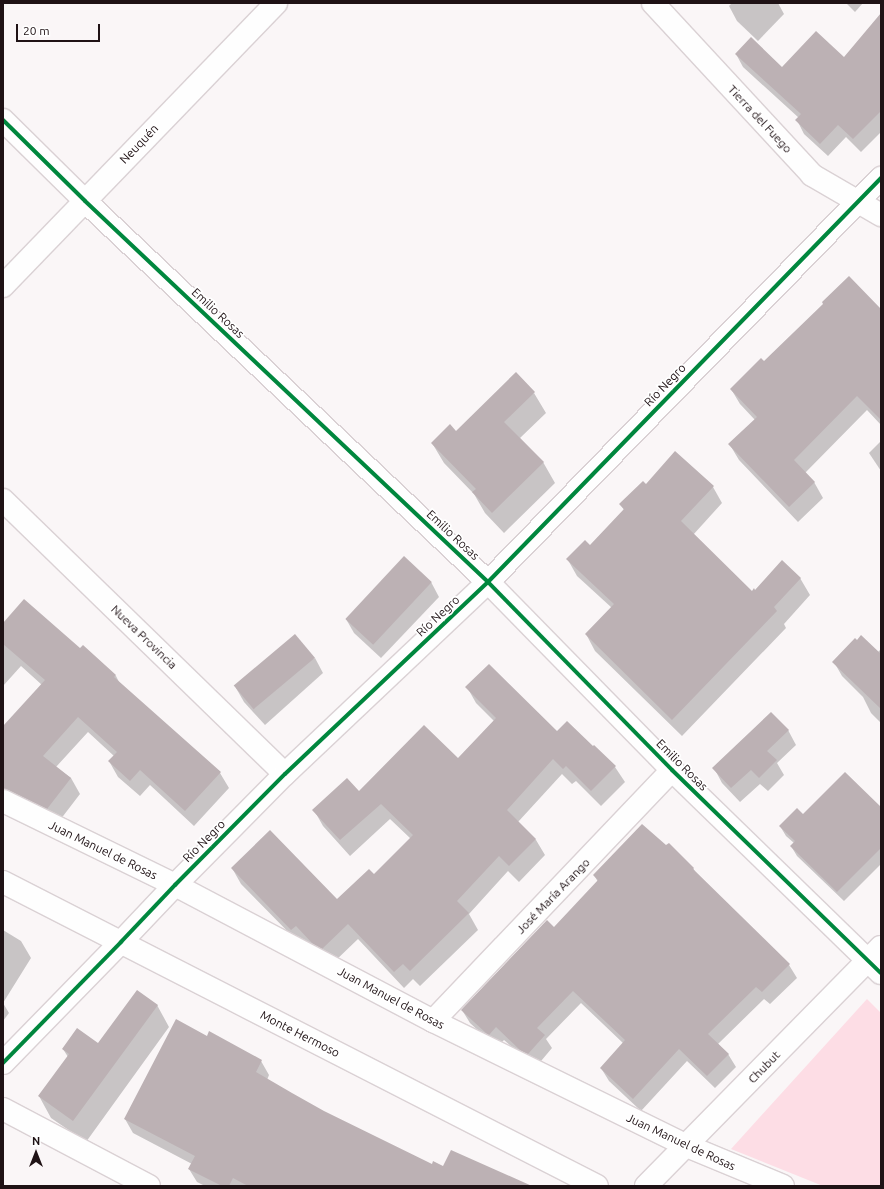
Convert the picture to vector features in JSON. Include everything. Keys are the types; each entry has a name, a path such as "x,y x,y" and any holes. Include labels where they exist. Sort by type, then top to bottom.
{"street":[{"name":"Neuquén","path":"3,286 276,3"},
{"name":"Tierra del Fuego","path":"653,3 812,175 881,216"},
{"name":"Emilio Rosas","path":"3,120 85,201 488,582 672,770 877,960"},
{"name":"Río Negro","path":"3,1063 121,942 175,884 285,774 488,582 881,178"},
{"name":"Nueva Provincia","path":"3,500 285,774"},
{"name":"José María Arango","path":"433,1021 672,770"},
{"name":"Juan Manuel de Rosas","path":"3,801 175,884 433,1021 686,1146 783,1186"},
{"name":"Monte Hermoso","path":"3,882 597,1186"},
{"name":"Chubut","path":"646,1186 877,960"},
{"path":"3,1109 149,1186"}],"shaded area":[{"path":"867,999 881,1013 881,1186 823,1186 731,1149"}],"building":[{"path":"881,13 881,111 853,139 838,125 820,144 795,120 801,114 735,54 751,37 782,67 816,31 844,57"},
{"path":"849,276 881,309 881,420 857,396 794,460 815,482 789,507 728,444 757,417 730,389 761,358 764,361 823,304 822,302"},
{"path":"516,372 535,392 504,422 544,462 492,513 472,492 476,489 431,443 450,424 456,431"},
{"path":"675,451 714,486 681,521 752,591 754,588 755,590 782,560 801,578 774,607 777,611 672,720 585,634 614,604 566,559 585,540 590,545 624,509 619,504 643,481 646,484"},
{"path":"404,556 432,582 373,645 345,619"},
{"path":"24,599 80,648 83,645 116,675 114,677 221,772 185,811 140,770 130,781 108,761 117,752 78,717 43,756 71,778 47,809 3,789 3,726 45,680 3,644 3,623"},
{"path":"295,634 315,658 254,709 234,685"},
{"path":"861,635 881,654 881,709 832,662 855,638 857,640"},
{"path":"489,664 557,731 567,721 616,766 591,791 566,766 563,769 553,759 507,810 536,839 509,866 499,856 457,901 469,913 410,971 403,964 394,972 348,924 322,949 312,943 296,926 291,930 231,868 270,830 337,899 369,869 374,874 413,835 381,804 340,840 312,810 347,778 359,791 424,725 458,758 496,718 465,687"},
{"path":"771,712 789,730 767,751 777,760 759,778 751,770 731,788 712,768"},
{"path":"845,772 881,807 881,848 837,892 790,846 795,841 779,826 797,808 803,814"},
{"path":"642,824 666,845 669,843 694,868 693,869 790,964 762,992 756,987 708,1034 729,1054 707,1076 679,1049 633,1099 600,1068 625,1040 573,991 537,1028 545,1035 528,1054 521,1051 496,1027 489,1035 461,1010 547,920 554,927 598,880 593,875"},
{"path":"137,990 158,1005 73,1121 38,1096 69,1054 62,1049 77,1028 98,1043"},
{"path":"176,1019 207,1036 209,1031 262,1060 256,1072 292,1093 324,1111 432,1164 433,1161 443,1166 451,1150 532,1186 248,1186 233,1178 229,1186 222,1186 188,1169 195,1156 124,1119"}],"cycle path":[{"path":"3,120 85,201 488,582 672,770 881,973"},
{"path":"3,1063 175,885 285,774 488,582 881,178"}]}
